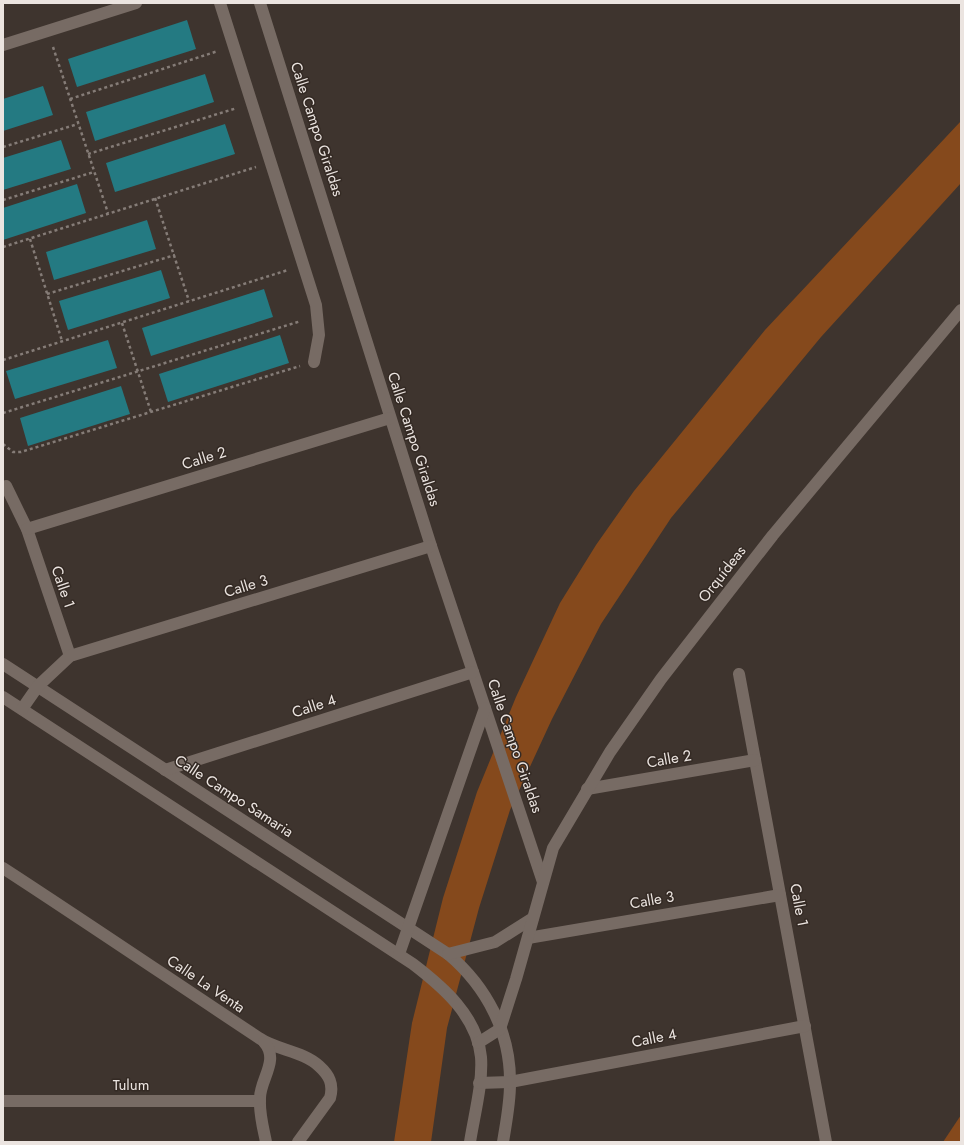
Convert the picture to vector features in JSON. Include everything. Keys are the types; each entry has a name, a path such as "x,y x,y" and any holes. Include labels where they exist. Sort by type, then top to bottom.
{"street":[{"path":"3,45 136,3"},
{"path":"220,3 304,265 318,316 319,335 314,362"},
{"name":"Calle Campo Giraldas","path":"260,3 431,546 543,882"},
{"name":"Orquídeas","path":"500,1029 528,938 553,848 614,746 665,673 773,536 961,310"},
{"name":"Calle 2","path":"27,529 390,418"},
{"name":"Calle 1","path":"6,486 27,529 70,656"},
{"name":"Calle 3","path":"70,656 431,546"},
{"path":"22,709 38,686 70,656"},
{"name":"Calle Campo Samaria","path":"3,664 448,954 476,982 495,1011 508,1059 510,1082 503,1142"},
{"name":"Calle 4","path":"165,770 473,672"},
{"name":"Calle 1","path":"739,674 826,1142"},
{"path":"3,697 399,954 430,976 462,1010 475,1034 478,1043 481,1058 479,1083 470,1142"},
{"path":"399,954 485,708"},
{"name":"Calle 2","path":"587,789 755,760"},
{"name":"Calle La Venta","path":"3,868 264,1042 317,1064 331,1080 332,1091 330,1098 298,1142"},
{"name":"Calle 3","path":"528,938 780,895"},
{"path":"448,954 495,942 533,918"},
{"name":"Calle 4","path":"479,1083 510,1082 805,1026"},
{"path":"478,1043 500,1029"},
{"path":"264,1042 268,1046 271,1058 262,1085 260,1101 262,1128 266,1142"},
{"name":"Tulum","path":"3,1101 260,1101"}],"path":[{"path":"47,31 108,213"},
{"path":"70,99 233,46"},
{"path":"88,154 252,104"},
{"path":"3,147 78,124"},
{"path":"3,247 270,162"},
{"path":"3,200 94,172"},
{"path":"155,198 189,301"},
{"path":"30,239 62,341"},
{"path":"47,294 175,256"},
{"path":"3,360 304,265"},
{"path":"3,413 318,316"},
{"path":"122,323 151,412"},
{"path":"3,444 13,452 21,452 314,362"}],"shaded area":[{"path":"961,121 961,183 821,337 671,518 601,624 552,719 510,810 479,908 447,1028 431,1142 394,1142 412,1023 443,898 477,792 516,697 560,603 596,545 634,491 765,330"},
{"path":"961,1115 961,1142 943,1142"}],"building":[{"path":"187,20 196,49 77,87 68,59"},
{"path":"205,74 214,102 95,141 86,112"},
{"path":"43,86 53,115 3,131 3,99"},
{"path":"225,124 235,154 115,192 106,163"},
{"path":"61,140 71,169 3,190 3,158"},
{"path":"77,184 86,213 3,240 3,208"},
{"path":"147,220 156,249 54,280 46,252"},
{"path":"161,270 170,298 68,330 59,301"},
{"path":"264,289 273,317 151,356 142,328"},
{"path":"280,335 289,363 168,402 159,374"},
{"path":"108,340 117,368 15,399 6,371"},
{"path":"121,386 130,414 28,446 20,418"}]}
